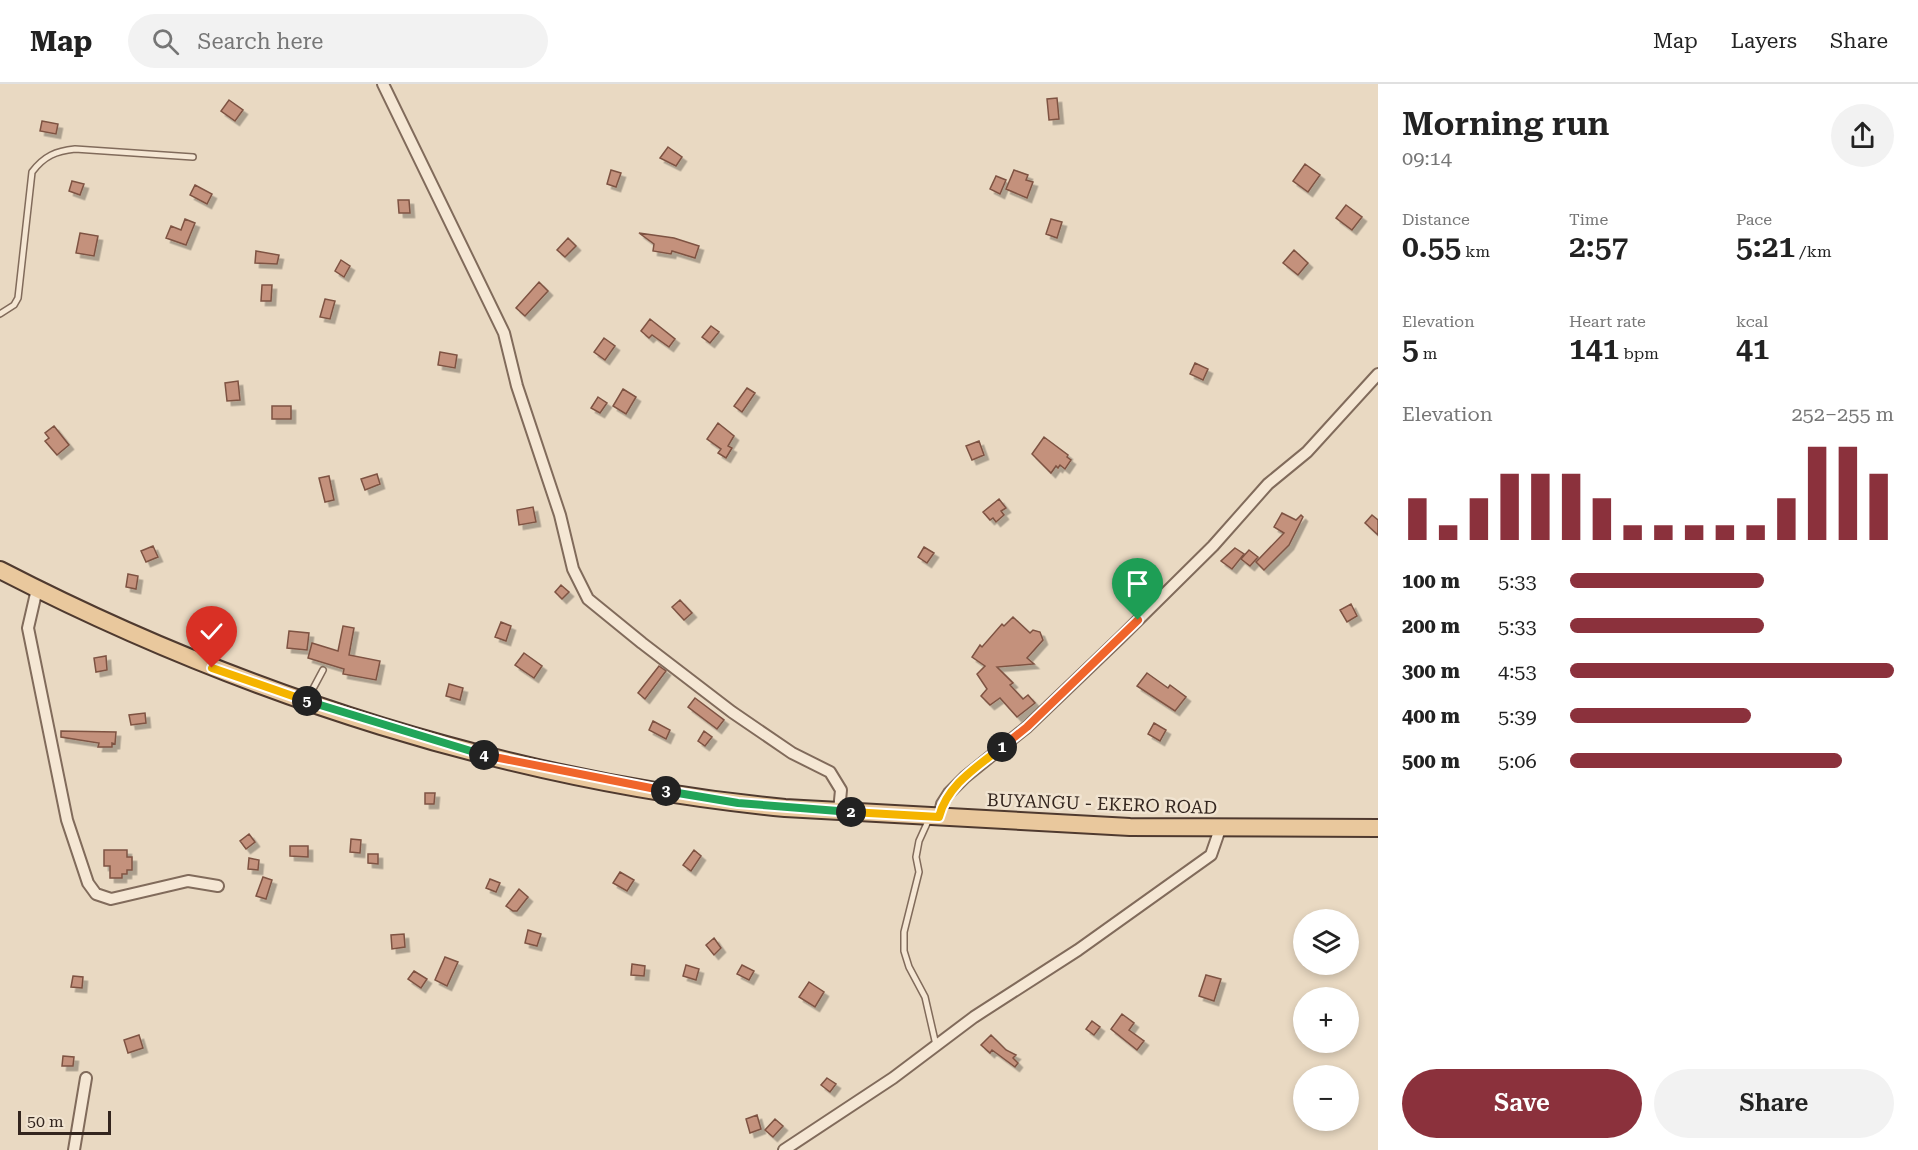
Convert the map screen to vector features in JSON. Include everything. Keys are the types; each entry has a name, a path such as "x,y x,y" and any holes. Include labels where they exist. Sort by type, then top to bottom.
{"main road":[{"name":"BUYANGU - EKERO ROAD","path":"0,570 183,656 307,700 477,754 564,773 738,803 839,811 1220,828 1378,828"}],"street":[{"path":"383,84 504,333 517,386 560,515 573,570 588,599 732,712 792,753 830,772 841,790 839,811"},
{"path":"935,817 949,793 965,777 1027,727 1121,638 1213,546 1268,484 1307,452 1378,374"},
{"path":"37,589 28,628 67,820 88,883 96,894 111,899 188,881 218,886"},
{"path":"784,1150 1070,956 1210,855 1220,828"},
{"path":"74,1150 86,1078"}],"lane":[{"path":"0,314 14,305 18,298 32,172 39,162 56,152 75,150 193,157"},
{"path":"307,700 323,670"},
{"path":"935,817 919,841 916,857 919,872 904,932 904,951 909,967 926,997 936,1045"}],"building":[{"path":"1057,98 1059,119 1049,120 1047,99"},
{"path":"229,100 243,110 235,121 221,111"},
{"path":"42,121 58,124 56,134 40,131"},
{"path":"668,147 682,157 676,166 660,158"},
{"path":"1305,164 1320,175 1308,192 1293,181"},
{"path":"611,170 621,173 616,187 607,184"},
{"path":"1014,170 1028,175 1026,180 1033,182 1027,198 1006,189"},
{"path":"996,176 1006,180 1000,194 990,189"},
{"path":"72,181 84,184 80,195 69,191"},
{"path":"195,185 212,194 207,204 190,195"},
{"path":"398,200 409,200 410,213 399,213"},
{"path":"1346,205 1362,217 1352,230 1336,218"},
{"path":"185,219 195,223 186,245 166,238 171,226 181,230"},
{"path":"1051,219 1062,222 1057,238 1046,234"},
{"path":"80,233 98,236 94,256 76,253"},
{"path":"639,233 674,238 699,246 695,258 672,251 671,254 653,251 654,244"},
{"path":"568,238 576,246 565,257 557,250"},
{"path":"1294,250 1308,263 1298,275 1283,263"},
{"path":"256,251 279,255 277,264 255,263"},
{"path":"341,260 350,266 344,277 335,271"},
{"path":"539,282 548,291 525,316 516,308"},
{"path":"262,285 272,285 271,301 261,301"},
{"path":"325,299 335,301 330,319 320,317"},
{"path":"650,319 675,339 669,347 652,335 649,338 641,331"},
{"path":"711,326 719,332 710,343 702,337"},
{"path":"604,338 615,346 605,360 594,352"},
{"path":"440,352 457,355 455,368 438,365"},
{"path":"1195,363 1208,369 1203,380 1190,374"},
{"path":"238,381 240,400 227,401 225,383"},
{"path":"747,388 755,393 742,412 734,406"},
{"path":"623,389 636,397 626,414 613,406"},
{"path":"598,397 607,403 600,413 591,408"},
{"path":"272,406 291,406 291,419 272,419"},
{"path":"718,423 734,436 728,446 732,448 726,458 718,453 721,449 707,439"},
{"path":"54,426 69,445 57,455 45,441 49,438 45,433"},
{"path":"1044,437 1068,455 1067,457 1071,460 1065,469 1060,465 1058,468 1056,466 1051,473 1032,454"},
{"path":"979,441 984,455 972,460 966,446"},
{"path":"377,474 380,484 365,490 361,479"},
{"path":"329,476 334,500 325,502 319,478"},
{"path":"999,499 1006,508 1001,511 1004,515 996,522 993,518 990,520 983,512"},
{"path":"533,507 536,522 519,525 517,510"},
{"path":"1282,513 1296,520 1301,515 1303,517 1289,545 1264,570 1256,562 1284,533 1274,527"},
{"path":"1372,515 1378,520 1378,535 1365,523"},
{"path":"153,546 158,557 146,562 141,551"},
{"path":"924,547 934,553 927,563 918,557"},
{"path":"1235,548 1244,554 1232,569 1221,561"},
{"path":"1249,550 1258,557 1250,566 1241,559"},
{"path":"128,574 138,576 136,589 126,587"},
{"path":"561,585 569,592 562,599 555,592"},
{"path":"680,600 692,613 684,620 672,607"},
{"path":"1351,604 1357,616 1347,622 1340,610"},
{"path":"1013,617 1030,633 1033,630 1040,632 1043,640 1027,658 1034,664 997,667 1013,683 1010,685 1023,699 1028,695 1035,703 1017,717 1000,698 990,705 981,696 987,689 977,674 985,666 972,657 980,645 982,647 1002,624 1004,626"},
{"path":"501,622 511,626 506,641 495,637"},
{"path":"343,626 354,628 349,655 380,661 376,680 343,674 344,669 308,658 312,643 338,651"},
{"path":"289,631 309,633 307,650 287,648"},
{"path":"524,653 542,666 534,678 515,665"},
{"path":"106,656 107,670 96,672 94,658"},
{"path":"659,666 666,671 645,699 638,693"},
{"path":"1147,673 1168,688 1170,685 1186,697 1175,711 1137,686"},
{"path":"449,684 463,688 460,700 446,696"},
{"path":"695,698 724,720 717,729 688,707"},
{"path":"145,713 146,723 131,725 129,715"},
{"path":"653,721 670,730 666,739 649,730"},
{"path":"1154,723 1166,730 1160,741 1148,734"},
{"path":"61,731 116,732 115,744 112,743 112,747 98,747 99,743 61,737"},
{"path":"704,731 712,737 705,746 698,741"},
{"path":"425,793 435,793 434,804 425,804"},
{"path":"249,834 255,842 246,849 240,841"},
{"path":"351,839 361,840 360,853 350,852"},
{"path":"290,846 308,846 308,857 290,856"},
{"path":"104,850 127,850 127,857 132,857 132,870 127,870 127,874 122,874 122,878 110,878 110,866 104,866"},
{"path":"694,850 701,856 691,871 683,865"},
{"path":"368,854 378,854 378,864 368,863"},
{"path":"249,858 259,860 258,870 248,869"},
{"path":"620,872 634,880 627,891 613,883"},
{"path":"263,877 272,880 266,899 256,896"},
{"path":"490,879 500,883 496,892 486,888"},
{"path":"519,889 528,897 517,911 513,911 506,906"},
{"path":"528,930 541,934 537,946 525,943"},
{"path":"404,934 405,947 392,949 391,935"},
{"path":"714,938 721,948 714,955 706,945"},
{"path":"445,957 458,962 447,986 435,980"},
{"path":"632,964 645,966 644,976 631,975"},
{"path":"686,965 699,969 696,980 683,976"},
{"path":"742,965 754,971 749,980 737,974"},
{"path":"414,971 427,979 421,988 408,979"},
{"path":"1206,975 1221,979 1214,1001 1199,996"},
{"path":"73,976 83,977 82,988 71,987"},
{"path":"809,982 824,992 815,1007 799,997"},
{"path":"1122,1014 1134,1023 1129,1030 1144,1041 1137,1050 1111,1029"},
{"path":"1092,1021 1100,1027 1094,1035 1086,1029"},
{"path":"139,1035 143,1048 128,1053 124,1040"},
{"path":"991,1035 1006,1050 1016,1055 1013,1058 1018,1063 1015,1067 992,1050 990,1053 981,1045"},
{"path":"63,1056 74,1057 73,1066 62,1066"},
{"path":"827,1078 836,1084 830,1092 821,1085"},
{"path":"757,1115 761,1129 750,1133 746,1119"},
{"path":"775,1119 783,1126 773,1137 765,1130"}],"route":[{"path":"212,668 294,697 477,754 564,773 738,803 939,817 942,804 949,793 965,777 1027,727 1138,620"}]}
